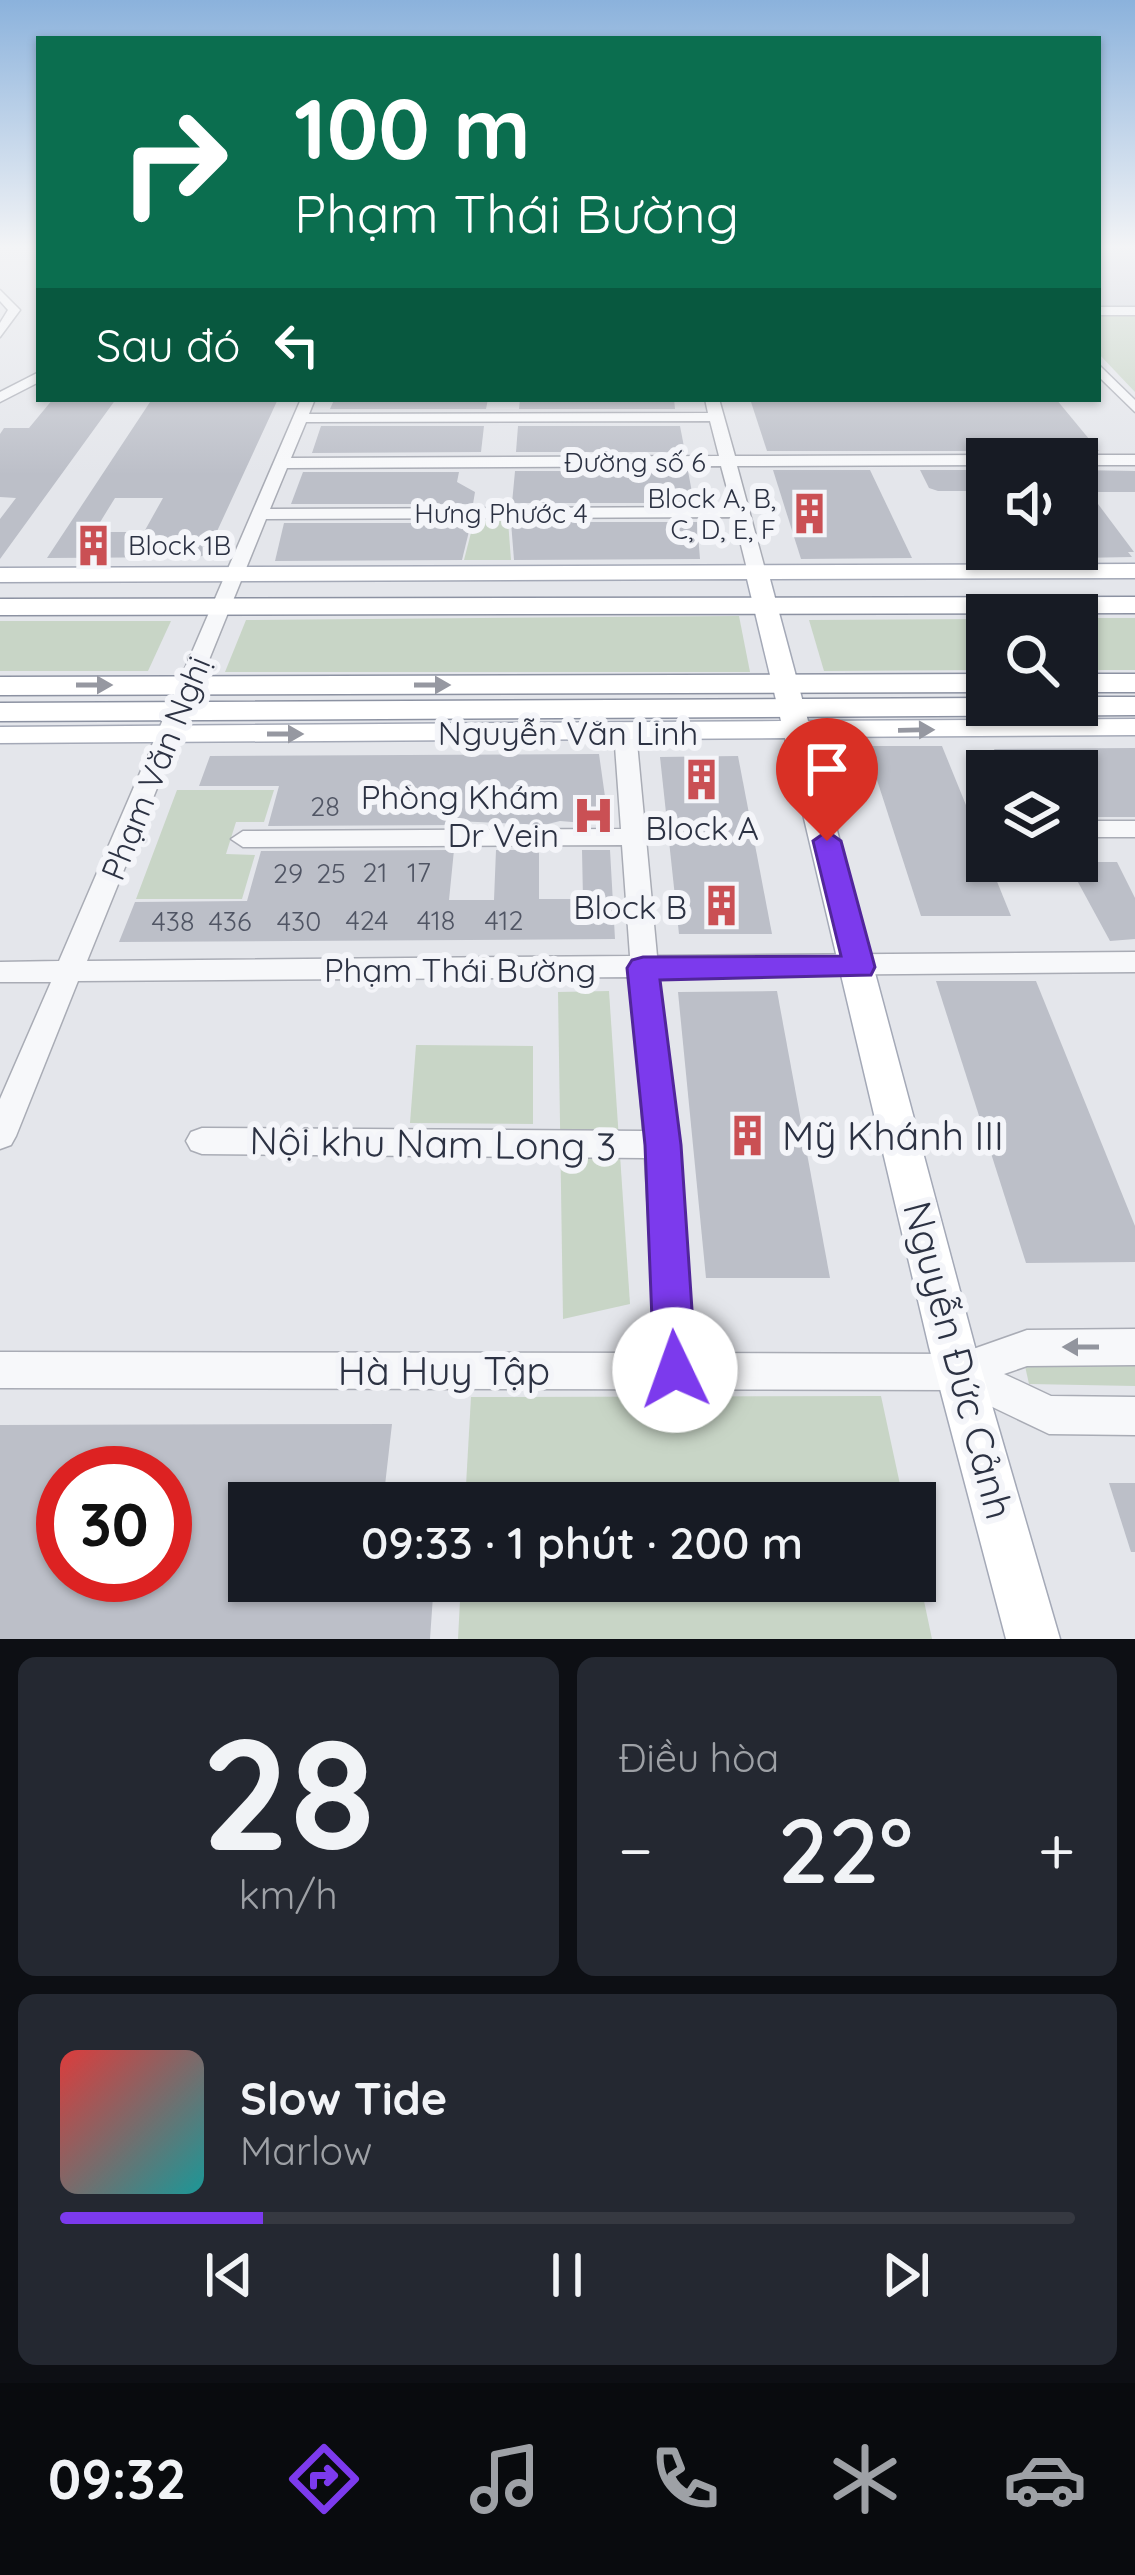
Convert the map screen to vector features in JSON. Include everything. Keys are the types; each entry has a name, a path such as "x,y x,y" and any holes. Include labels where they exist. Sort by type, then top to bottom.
{"highway":[{"path":"0,588 761,587 1028,578 1135,584"},
{"path":"761,587 1135,604"},
{"path":"0,607 228,589"},
{"path":"1098,683 1135,683"},
{"name":"Nguyễn Văn Linh","path":"0,686 178,710"},
{"name":"Nguyễn Văn Linh","path":"792,708 966,686"},
{"name":"Nguyễn Văn Linh","path":"0,712 1135,706"}],"main road":[{"path":"1028,578 1135,571"},
{"path":"0,575 228,589"},
{"name":"Nguyễn Đức Cảnh","path":"761,587 959,1372 1033,1639"},
{"name":"Nguyễn Văn Linh","path":"0,735 178,710 626,732 792,708 1135,727"}],"street":[{"path":"1101,374 1135,408"},
{"path":"0,398 36,378"},
{"name":"Phạm Văn Nghị","path":"0,1136 307,402"},
{"path":"300,418 714,408 761,587"},
{"name":"Đường số 6","path":"282,463 966,460"},
{"path":"1098,460 1135,460"},
{"name":"Hưng Phước 4","path":"261,514 741,512"},
{"path":"626,732 643,968 663,1145 675,1370"},
{"path":"1098,829 1135,830"},
{"path":"243,839 633,837"},
{"name":"Phạm Thái Bường","path":"0,972 1135,962"},
{"name":"Nội khu Nam Long 3","path":"202,1141 663,1145"},
{"name":"Hà Huy Tập","path":"0,1370 959,1372 1027,1348 1135,1347"},
{"name":"Hà Huy Tập","path":"959,1372 1049,1415 1135,1416"}],"green space":[{"path":"1101,322 1135,322 1135,392 1101,356"},
{"path":"474,521 508,521 511,560 464,560"},
{"path":"739,616 750,672 225,672 246,620"},
{"path":"1098,618 1135,618 1135,670 1098,670"},
{"path":"966,619 966,670 824,671 809,620"},
{"path":"0,621 171,621 148,671 0,671"},
{"path":"177,790 274,790 264,822 236,822 226,854 255,855 242,899 136,899"},
{"path":"609,991 630,1304 563,1319 558,992"},
{"path":"416,1045 533,1046 533,1124 410,1123"},
{"path":"1023,1357 1135,1358 1135,1386 1029,1384"},
{"path":"881,1396 899,1482 466,1482 471,1397"},
{"path":"460,1602 924,1602 932,1639 458,1639"}],"building":[{"path":"51,402 114,402 0,559 0,519 16,498 0,497 0,434 4,428 29,428"},
{"path":"150,402 277,402 207,553 200,557 47,558","holes":["115,498 163,498 144,532 94,532"]},
{"path":"333,402 487,402 486,409 330,409"},
{"path":"520,402 674,402 675,409 519,409"},
{"path":"751,402 1058,402 1088,438 966,438 966,451 767,451"},
{"path":"321,426 484,426 481,452 312,453"},
{"path":"518,426 680,426 685,452 516,452"},
{"name":"Block A, B, C, D, E, F","path":"773,470 870,470 912,558 801,559"},
{"path":"920,470 966,470 966,491 929,488"},
{"path":"1098,470 1135,471 1135,492 1098,492"},
{"path":"515,471 688,471 694,503 512,503"},
{"path":"303,472 459,472 457,482 475,492 473,504 291,504"},
{"path":"1098,504 1134,552 1128,552 1132,557 1098,558"},
{"path":"511,522 697,522 700,559 514,560"},
{"path":"284,523 471,523 462,560 275,561"},
{"path":"866,746 942,746 966,805 966,882 997,882 1011,916 921,916"},
{"path":"1135,748 1135,817 1098,817 1098,750 994,749"},
{"path":"599,754 609,825 456,821 456,825 268,826 279,786 199,786 210,756"},
{"path":"738,756 772,934 679,934 660,757"},
{"path":"454,850 449,900 494,900 496,850 539,850 539,899 583,899 582,850 610,850 615,939 119,942 135,902 247,901 261,851"},
{"path":"1098,862 1117,862 1135,898 1135,939 1110,941 1078,882 1098,882"},
{"path":"936,981 1036,981 1135,1226 1135,1262 1026,1263"},
{"name":"Mỹ Khánh III","path":"777,991 830,1278 706,1278 678,992"},
{"path":"392,1424 385,1482 228,1482 228,1602 433,1602 430,1639 0,1639 0,1425"},
{"path":"1109,1483 1135,1483 1135,1552 1131,1552"}],"place":[{"name":"Block A, B, C, D, E, F","path":"810,514"},
{"name":"Block 1B","path":"94,545"},
{"name":"Block A","path":"702,779"},
{"name":"Phòng Khám Dr Vein","path":"593,815"},
{"name":"Block B","path":"721,906"},
{"name":"Mỹ Khánh III","path":"748,1135"}],"route":[{"path":"675,1370 663,1145 643,968 860,967 827,841"}]}
